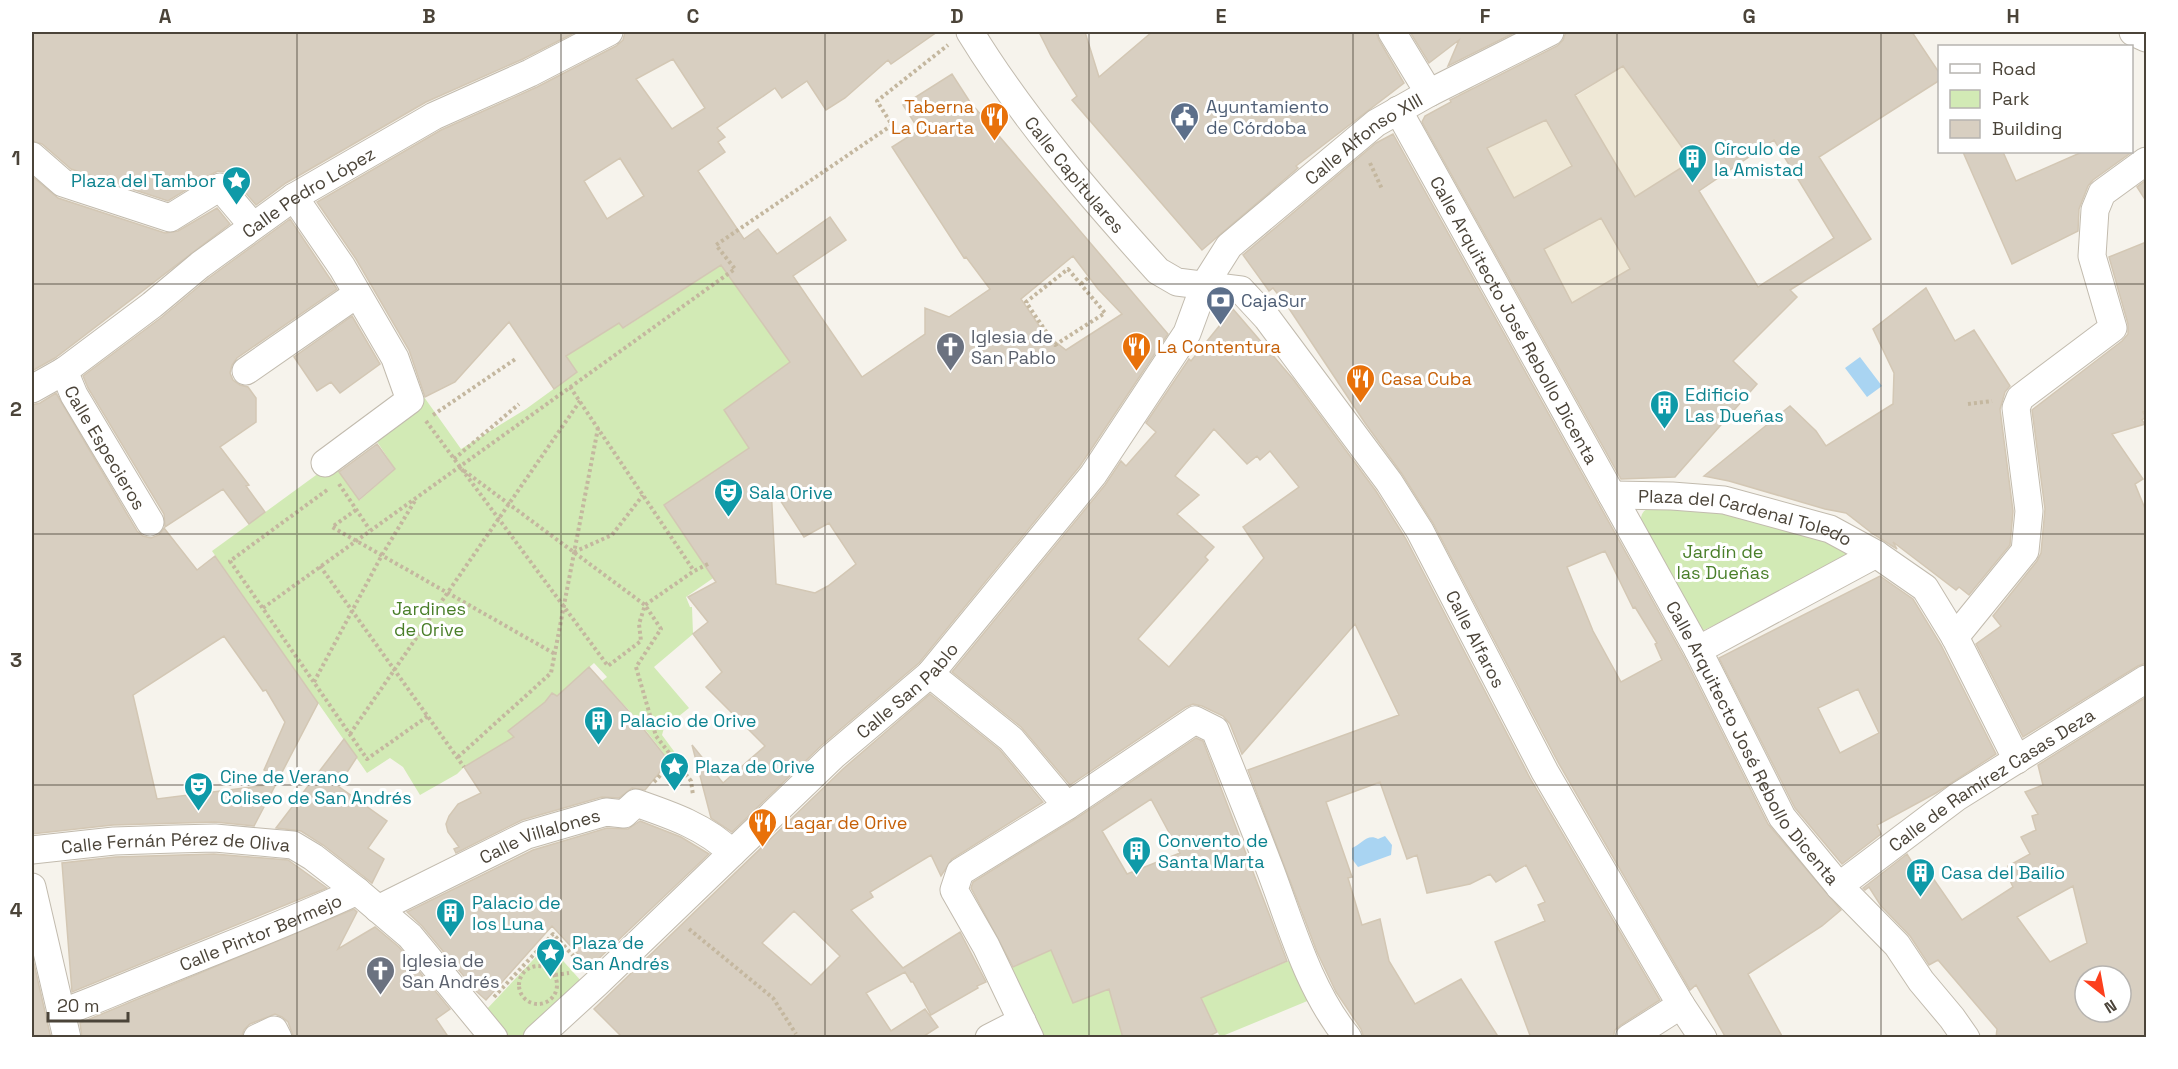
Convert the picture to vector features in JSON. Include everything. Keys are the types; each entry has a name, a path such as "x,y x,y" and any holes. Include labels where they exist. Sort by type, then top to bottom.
{"street":[{"name":"Calle Pedro López","path":"32,389 64,371 152,305 200,265 294,197 434,116 530,73 609,32"},
{"path":"1392,32 1429,93"},
{"name":"Calle Alfonso XIII","path":"1205,284 1229,246 1362,146 1376,123 1429,93 1550,32"},
{"path":"2133,32 2146,38"},
{"name":"Calle Capitulares","path":"963,35 989,63 1041,133 1158,271 1177,282 1205,284"},
{"name":"Calle Arquitecto José Rebollo Dicenta","path":"1398,110 1698,650 1782,817 1839,886 1897,945 1921,981 1966,1038"},
{"path":"32,156 63,183 170,218 220,187 253,226"},
{"path":"1955,637 2025,551 2029,511 2016,408 2020,398 2113,328 2092,256 2094,210 2102,193 2146,161"},
{"path":"294,197 342,267 395,358 410,400 330,478"},
{"name":"Calle San Pablo","path":"537,1038 833,756 930,674 1093,475 1184,340 1205,284"},
{"name":"Calle Alfaros","path":"1205,284 1241,290 1267,318 1389,482 1420,531 1545,772 1681,1005 1703,1038"},
{"path":"246,371 357,294"},
{"name":"Calle Especieros","path":"64,371 74,395 150,522"},
{"name":"Plaza del Cardenal Toledo","path":"1612,495 1724,500 1830,529 1876,554 1925,588 1955,637 2017,760"},
{"name":"Plaza del Cardenal Toledo","path":"1698,650 1876,554"},
{"path":"930,674 1011,739 1067,806"},
{"name":"Calle de Ramírez Casas Deza","path":"1839,886 1957,797 2146,679"},
{"path":"989,1038 1026,1029 986,946 954,890 960,872 1067,806 1195,720 1215,730 1257,833 1300,950 1320,995 1348,1038"},
{"name":"Calle Villalones","path":"378,909 527,835 606,812 624,814 636,803 675,816 718,839 732,853"},
{"name":"Calle Fernán Pérez de Oliva","path":"32,850 114,841 174,838 215,838 293,845 313,857 357,891 410,936 494,1038"},
{"path":"32,887 65,1025"},
{"name":"Calle Pintor Bermejo","path":"65,1025 105,997 295,920 357,891"},
{"path":"1629,1038 1681,1005"},
{"path":"257,1038 274,1030 278,1038"}],"path":[{"path":"262,608 735,270 716,245 892,125 877,100 963,35"},
{"path":"1362,146 1382,189"},
{"path":"1068,269 1081,284 1105,313 1055,345 1026,302 1068,269"},
{"path":"1081,284 1089,277"},
{"path":"518,358 425,420 608,666 641,641 639,624 645,605 694,571 710,563"},
{"path":"570,387 694,571"},
{"path":"350,734 580,401"},
{"path":"454,459 519,404"},
{"path":"458,758 551,673 598,428"},
{"path":"459,467 645,605 661,629 636,667 656,736 691,781 694,800"},
{"path":"370,530 330,478 230,561 367,759 428,716"},
{"path":"574,552 612,535 643,495"},
{"path":"314,681 382,555 418,497"},
{"path":"356,510 332,527 555,654"},
{"path":"320,566 464,767"},
{"path":"670,912 773,998 796,1034"},
{"path":"476,1016 522,970 553,934 597,983"},
{"path":"534,966 551,970 558,986 555,996 539,1005 526,1001 519,990 522,970 534,966"}],"shaded area":[{"path":"1623,66 1692,161 1634,411 1597,437 1423,120 1425,116 1460,97 1457,90 1470,83 1474,89 1494,78 1520,127 1559,107"}],"green space":[{"name":"Jardines de Orive","path":"721,265 790,362 724,410 749,448 664,505 695,551 729,567 686,597 692,607 693,634 654,667 689,708 664,728 662,735 676,754 669,760 637,719 602,681 607,677 594,663 557,697 552,693 518,740 464,767 457,774 420,795 403,767 390,758 367,773 212,551 334,462 360,500 395,469 372,434 424,397 461,449 526,409 577,372 566,356 601,334 617,320 624,328"},
{"name":"Jardín de las Dueñas","path":"1722,506 1820,539 1856,556 1700,632 1641,518 1643,512 1651,507"},
{"path":"548,944 582,982 525,1037 510,1037 486,1010"},
{"path":"1051,950 1073,1003 1109,989 1131,1032 1120,1037 1035,1037 1007,970"},
{"path":"1298,957 1317,997 1220,1037 1201,998"}],"water":[{"path":"1860,357 1882,386 1867,397 1845,368"},
{"path":"1385,836 1392,845 1391,855 1358,867 1352,859 1352,848 1367,838 1378,839"}],"building":[{"path":"32,32 576,32 523,59 426,102 286,183 256,205 226,172 218,171 212,174 168,201 71,169 42,144 32,141"},
{"path":"625,32 937,32 891,64 888,60 845,98 826,110 807,81 782,98 775,88 717,128 725,137 718,142 725,152 698,171 744,239 758,229 777,254 830,217 846,240 793,276 862,377 925,334 925,308 949,317 990,289 966,257 964,258 892,147 919,130 903,105 952,74 970,102 1168,334 1080,466 919,663 822,745 732,832 711,818 692,745 723,783 765,746 706,687 722,672 693,634 708,622 688,597 716,582 664,505 749,448 724,410 790,362 721,265 623,328 619,323 566,356 577,372 554,389 509,322 455,382 425,397 409,350 356,259 317,202 441,130 537,87 616,46 623,40","holes":["673,59 705,108 672,129 636,79","620,158 644,196 607,219 584,181","1073,256 1098,289 1122,314 1066,350 1044,333 1021,299","771,486 804,537 829,523 856,564 815,593 776,584"]},
{"name":"Ayuntamiento de Córdoba","path":"1039,32 1085,32 1099,77 1152,32 1376,32 1404,83 1296,166 1298,168 1202,250 1072,100 1077,96 1051,56"},
{"path":"1410,32 1516,32 1448,66 1459,40 1429,63"},
{"path":"1566,32 1912,32 1938,71 1938,81 1819,157 1871,239 1790,290 1797,297 1733,361 1757,384 1675,477 1621,479 1422,122 1425,116 1451,102 1450,100 1557,46 1563,40","holes":["1623,66 1692,161 1635,197 1575,95","1546,120 1572,166 1514,198 1487,148","1774,140 1834,238 1758,287 1699,191","1601,218 1630,269 1572,303 1544,249"]},
{"path":"1393,134 1684,657 1768,824 1841,910 1822,926 1748,974 1783,1038 1726,1038 1696,985 1690,990 1559,764 1433,523 1288,307 1273,288 1269,291 1243,255 1376,143","holes":["1605,551 1633,608 1635,607 1657,643 1655,644 1662,660 1621,682 1593,631 1567,567"]},
{"path":"1963,153 2003,153 2016,181 2080,153 2131,153 2088,186 2079,209 2078,231 2012,264"},
{"path":"32,176 58,198 165,233 178,231 217,208 230,224 55,358 32,371"},
{"path":"2146,180 2146,201 2137,187"},
{"path":"290,219 337,289 237,358 232,365 230,373 233,380 248,387 256,398 256,422 220,447 249,485 246,486 265,512 249,524 223,489 165,527 164,514 83,376 162,317 210,277"},
{"path":"2146,242 2146,410 2143,412 2146,417 2142,420 2145,424 2112,434 2143,479 2135,484 2146,511 2146,663 2023,737 1976,644 2001,626 1993,616 2041,553 2045,509 2032,410 2128,334 2128,324 2109,257"},
{"path":"1926,288 1955,341 1974,330 2010,386 2005,392 2000,409 2013,511 2010,545 1969,595 1959,587 1956,590 1893,542 1897,549 1846,513 1704,476 1790,406 1816,431 1826,446 1893,404 1894,373 1873,329"},
{"path":"1233,309 1293,379 1376,491 1406,539 1531,780 1660,1000 1621,1025 1615,1030 1613,1038 1531,1038 1495,942 1545,921 1538,905 1545,902 1526,865 1496,882 1490,874 1470,884 1427,893 1417,855 1407,859 1380,782 1326,802 1352,877 1348,878 1362,925 1380,919 1389,961 1415,1004 1461,979 1499,1038 1364,1038 1361,1029 1336,992 1317,952 1248,770 1399,715 1355,624 1242,754 1230,724 1223,716 1193,704 1070,785 1021,727 952,672 1105,485 1121,461 1126,466 1156,432 1146,423 1189,359 1191,361","holes":["1214,429 1247,464 1257,456 1260,460 1270,451 1299,487 1243,527 1264,558 1169,667 1138,639 1208,560 1205,557 1214,547 1177,514 1199,495 1175,476"]},
{"path":"352,316 380,364 340,393 331,382 317,391 294,357"},
{"path":"56,393 137,531 151,538 159,535 164,528 197,570 215,556 318,703 279,778 264,770 285,722 266,690 263,691 224,636 133,695 157,799 276,784 254,826 215,822 113,825 32,834 32,405"},
{"path":"377,444 395,469 359,500 339,472"},
{"path":"1880,576 1913,599 1941,645 1996,754 1936,793 1877,825 1881,834 1842,864 1795,808 1719,658","holes":["1858,689 1879,733 1840,753 1818,708"]},
{"name":"Palacio de Orive","path":"589,667 634,717 669,761 645,790 632,788 619,798 602,797 522,820 456,853 454,849 459,847 448,832 446,824 449,816 458,804 481,793 464,767 514,737 508,731 545,702 552,693 557,696"},
{"path":"930,694 1000,750 1043,802 952,859 941,876 931,855 870,892 873,897 851,910 903,968 960,932 986,982 931,1015 905,972 866,993 891,1031 925,1009 938,1027 921,1038 623,1038 594,1009 844,768","holes":["794,911 840,956 811,985 762,943"]},
{"path":"2146,697 2146,1038 1996,1038 1997,1029 1938,960 1929,965 1910,936 1881,906 1869,887 1865,890 1863,888 1907,854 1920,875 1928,871 1962,920 2013,887 2007,874 2010,872 2008,866 2030,854 2021,837 2036,830 2032,816 2038,814 2025,792 2043,785 2038,765","holes":["2073,886 2087,943 2050,962 2017,917"]},
{"name":"Convento de Santa Marta","path":"1196,738 1203,741 1287,961 1201,998 1217,1032 1206,1038 1123,1038 1109,989 1073,1003 1051,950 1013,967 971,888 973,882 1075,819","holes":["1151,799 1180,853 1127,874 1102,831"]},
{"path":"344,739 357,757 338,786 387,821 368,848 384,859 372,883 301,831 276,828"},
{"path":"640,821 681,837 709,854 590,967 552,926 486,1000 422,926 407,912 533,850 607,828 628,829"},
{"path":"214,854 288,860 327,888 72,992 62,863 115,857"},
{"path":"354,909 357,912 338,949 375,927 399,947 450,1009 436,1019 449,1038 294,1038 288,1022 275,1014 250,1024 244,1030 241,1038 82,1038 80,1023"},
{"path":"32,955 51,1038 32,1038"}],"place":[{"name":"Taberna La Cuarta","path":"995,142"},
{"name":"Ayuntamiento de Córdoba","path":"1185,142"},
{"name":"Círculo de la Amistad","path":"1693,184"},
{"name":"Plaza del Tambor","path":"237,206"},
{"name":"CajaSur","path":"1220,326"},
{"name":"Iglesia de San Pablo","path":"950,372"},
{"name":"La Contentura","path":"1136,372"},
{"name":"Casa Cuba","path":"1360,404"},
{"name":"Edificio Las Dueñas","path":"1664,430"},
{"name":"Sala Orive","path":"728,518"},
{"name":"Palacio de Orive","path":"599,746"},
{"name":"Plaza de Orive","path":"674,792"},
{"name":"Cine de Verano Coliseo de San Andrés","path":"199,812"},
{"name":"Lagar de Orive","path":"763,848"},
{"name":"Convento de Santa Marta","path":"1137,876"},
{"name":"Casa del Bailío","path":"1920,898"},
{"name":"Palacio de los Luna","path":"451,938"},
{"name":"Plaza de San Andrés","path":"551,978"},
{"name":"Iglesia de San Andrés","path":"381,996"}]}
